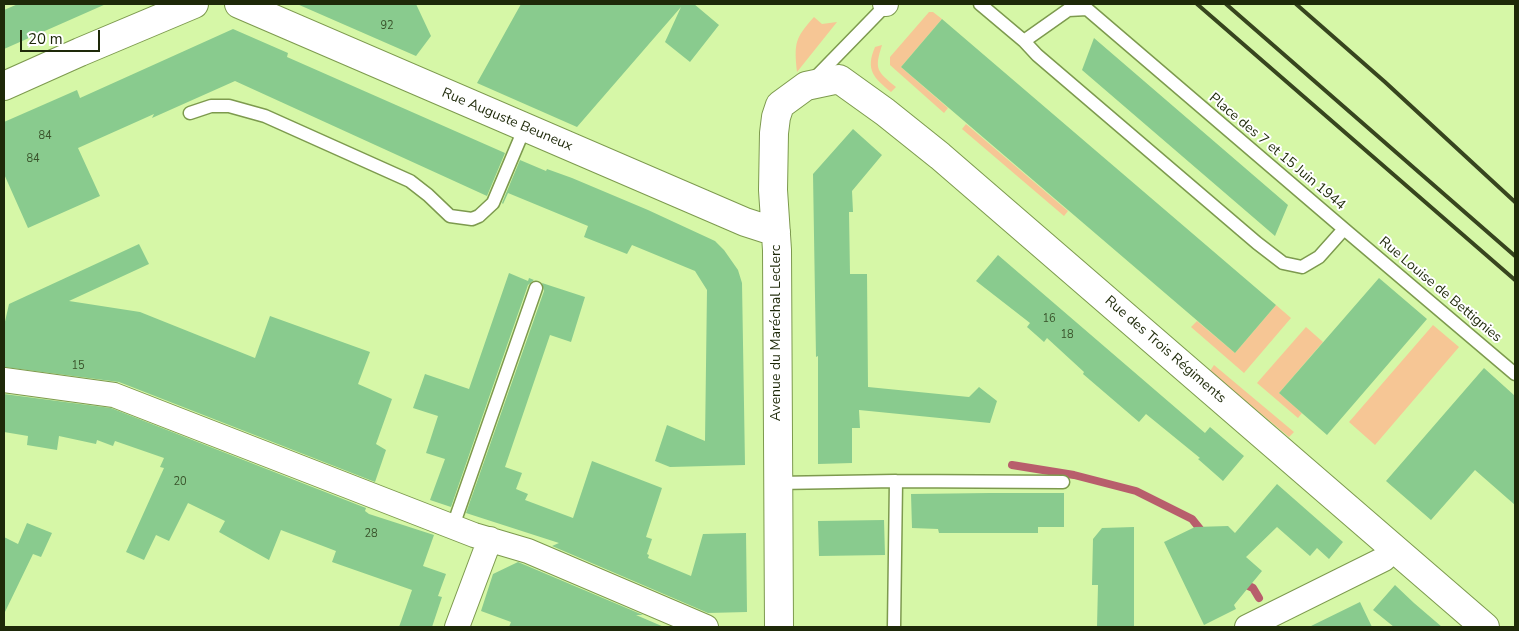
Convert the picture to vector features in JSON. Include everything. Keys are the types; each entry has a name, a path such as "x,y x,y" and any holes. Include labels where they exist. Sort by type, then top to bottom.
{"main road":[{"path":"4,86 194,4"},
{"name":"Rue Auguste Beuneux","path":"239,4 744,222 776,232"},
{"name":"Avenue du Maréchal Leclerc","path":"779,627 776,232 773,190 774,133 780,105 806,86 839,78"},
{"name":"Rue des Trois Régiments","path":"839,78 940,156 1485,627"}],"street":[{"path":"4,380 114,395 453,526 528,551 706,627"},
{"path":"457,627 490,539"},
{"path":"1247,627 1384,559 1394,548"}],"lane":[{"path":"806,86 886,4"},
{"path":"980,4 1024,41"},
{"name":"Place des 7 et 15 Juin 1944","path":"1087,9 1344,229 1319,257 1302,267 1283,263 1257,244 1037,55 1024,41 1068,10 1087,9"},
{"path":"839,78 846,47"},
{"path":"190,113 211,106 229,106 265,116 410,181 450,216 472,219 479,216 490,206 525,127"},
{"name":"Rue Louise de Bettignies","path":"1344,229 1515,374"},
{"path":"453,526 536,288"},
{"path":"778,484 896,481 1063,482"},
{"path":"894,627 896,481"}],"shaded area":[{"path":"929,12 933,12 942,19 901,67 948,108 944,113 890,65 890,57"},
{"path":"814,17 822,24 837,22 797,72 797,41"},
{"path":"882,45 878,65 881,73 896,87 891,92 876,78 871,68 875,47"},
{"path":"966,124 1068,211 1064,216 962,129"},
{"path":"1276,305 1291,318 1244,373 1191,327 1197,321 1235,353"},
{"path":"1433,325 1459,347 1375,445 1349,422"},
{"path":"1306,327 1323,342 1279,393 1302,413 1298,418 1257,383"},
{"path":"1214,365 1294,432 1289,437 1210,371"}],"building":[{"path":"18,4 106,4 4,49 4,10"},
{"path":"297,4 416,4 431,36 416,56"},
{"path":"521,4 694,4 719,25 690,62 665,42 681,7 577,127 477,83"},
{"path":"942,19 1276,305 1235,353 901,67"},
{"path":"233,29 288,53 287,57 505,153 487,196 235,81 78,148 100,196 28,228 4,174 4,122 77,90 80,98"},
{"path":"1094,38 1288,205 1275,236 1082,70"},
{"path":"853,129 882,155 852,191 853,212 849,212 850,274 867,274 868,387 969,397 979,387 997,401 990,423 859,410 860,428 852,428 852,463 818,464 818,356 816,357 813,174"},
{"path":"520,160 546,171 547,169 572,178 648,210 715,241 724,250 738,270 742,283 745,465 670,467 655,461 667,425 705,441 707,290 695,271 632,245 627,254 584,237 588,226 508,193 503,204"},
{"path":"139,244 149,264 69,301 140,312 255,358 270,316 370,352 358,384 392,399 376,444 386,450 375,482 119,382 4,367 4,326 9,304"},
{"path":"998,255 1205,433 1210,427 1244,456 1223,481 1198,459 1200,458 1146,414 1139,422 1083,374 1084,372 1047,338 1044,342 1027,327 1030,323 976,281"},
{"path":"509,273 528,281 529,278 534,280 528,285 451,507 430,500 445,459 426,453 438,416 413,408 425,374 469,389"},
{"path":"1379,278 1427,319 1327,435 1279,393"},
{"path":"542,283 585,297 571,342 550,335 505,467 522,473 516,489 528,494 525,500 573,518 592,461 662,488 646,537 652,539 647,554 649,555 648,558 691,576 703,534 746,533 747,612 708,613 552,546 559,543 466,513 544,291"},
{"path":"1484,368 1515,396 1515,505 1475,470 1431,520 1386,481"},
{"path":"4,394 111,408 366,508 365,511 369,514 434,535 423,566 446,574 438,596 442,597 432,627 399,627 412,590 332,562 336,551 281,530 269,560 219,532 225,521 188,503 169,541 156,535 144,560 126,552 164,468 160,467 164,458 115,441 113,446 97,440 96,444 59,436 57,450 27,445 28,436 4,432"},
{"path":"1277,484 1343,542 1329,559 1317,548 1310,556 1277,527 1246,557 1262,571 1234,605 1236,609 1204,625 1164,542 1195,527 1228,526 1235,533"},
{"path":"1064,493 1064,527 1038,527 1038,533 939,533 938,529 912,528 911,494"},
{"path":"884,520 885,555 819,556 818,521"},
{"path":"27,523 52,533 41,557 33,554 4,614 4,537 18,544"},
{"path":"1134,527 1134,627 1097,627 1098,585 1092,585 1093,539 1102,528"},
{"path":"518,562 643,615 636,615 664,627 509,627 511,622 481,611 493,574"},
{"path":"1395,585 1442,627 1394,627 1373,610"},
{"path":"1360,602 1372,627 1309,627"}],"waterway":[{"path":"1012,465 1074,475 1136,491 1192,519 1204,534"},
{"path":"1240,582 1253,588 1259,598"}],"railway":[{"path":"1197,4 1515,280"},
{"path":"1226,4 1515,256"},
{"path":"1296,4 1385,82 1515,202"}]}
